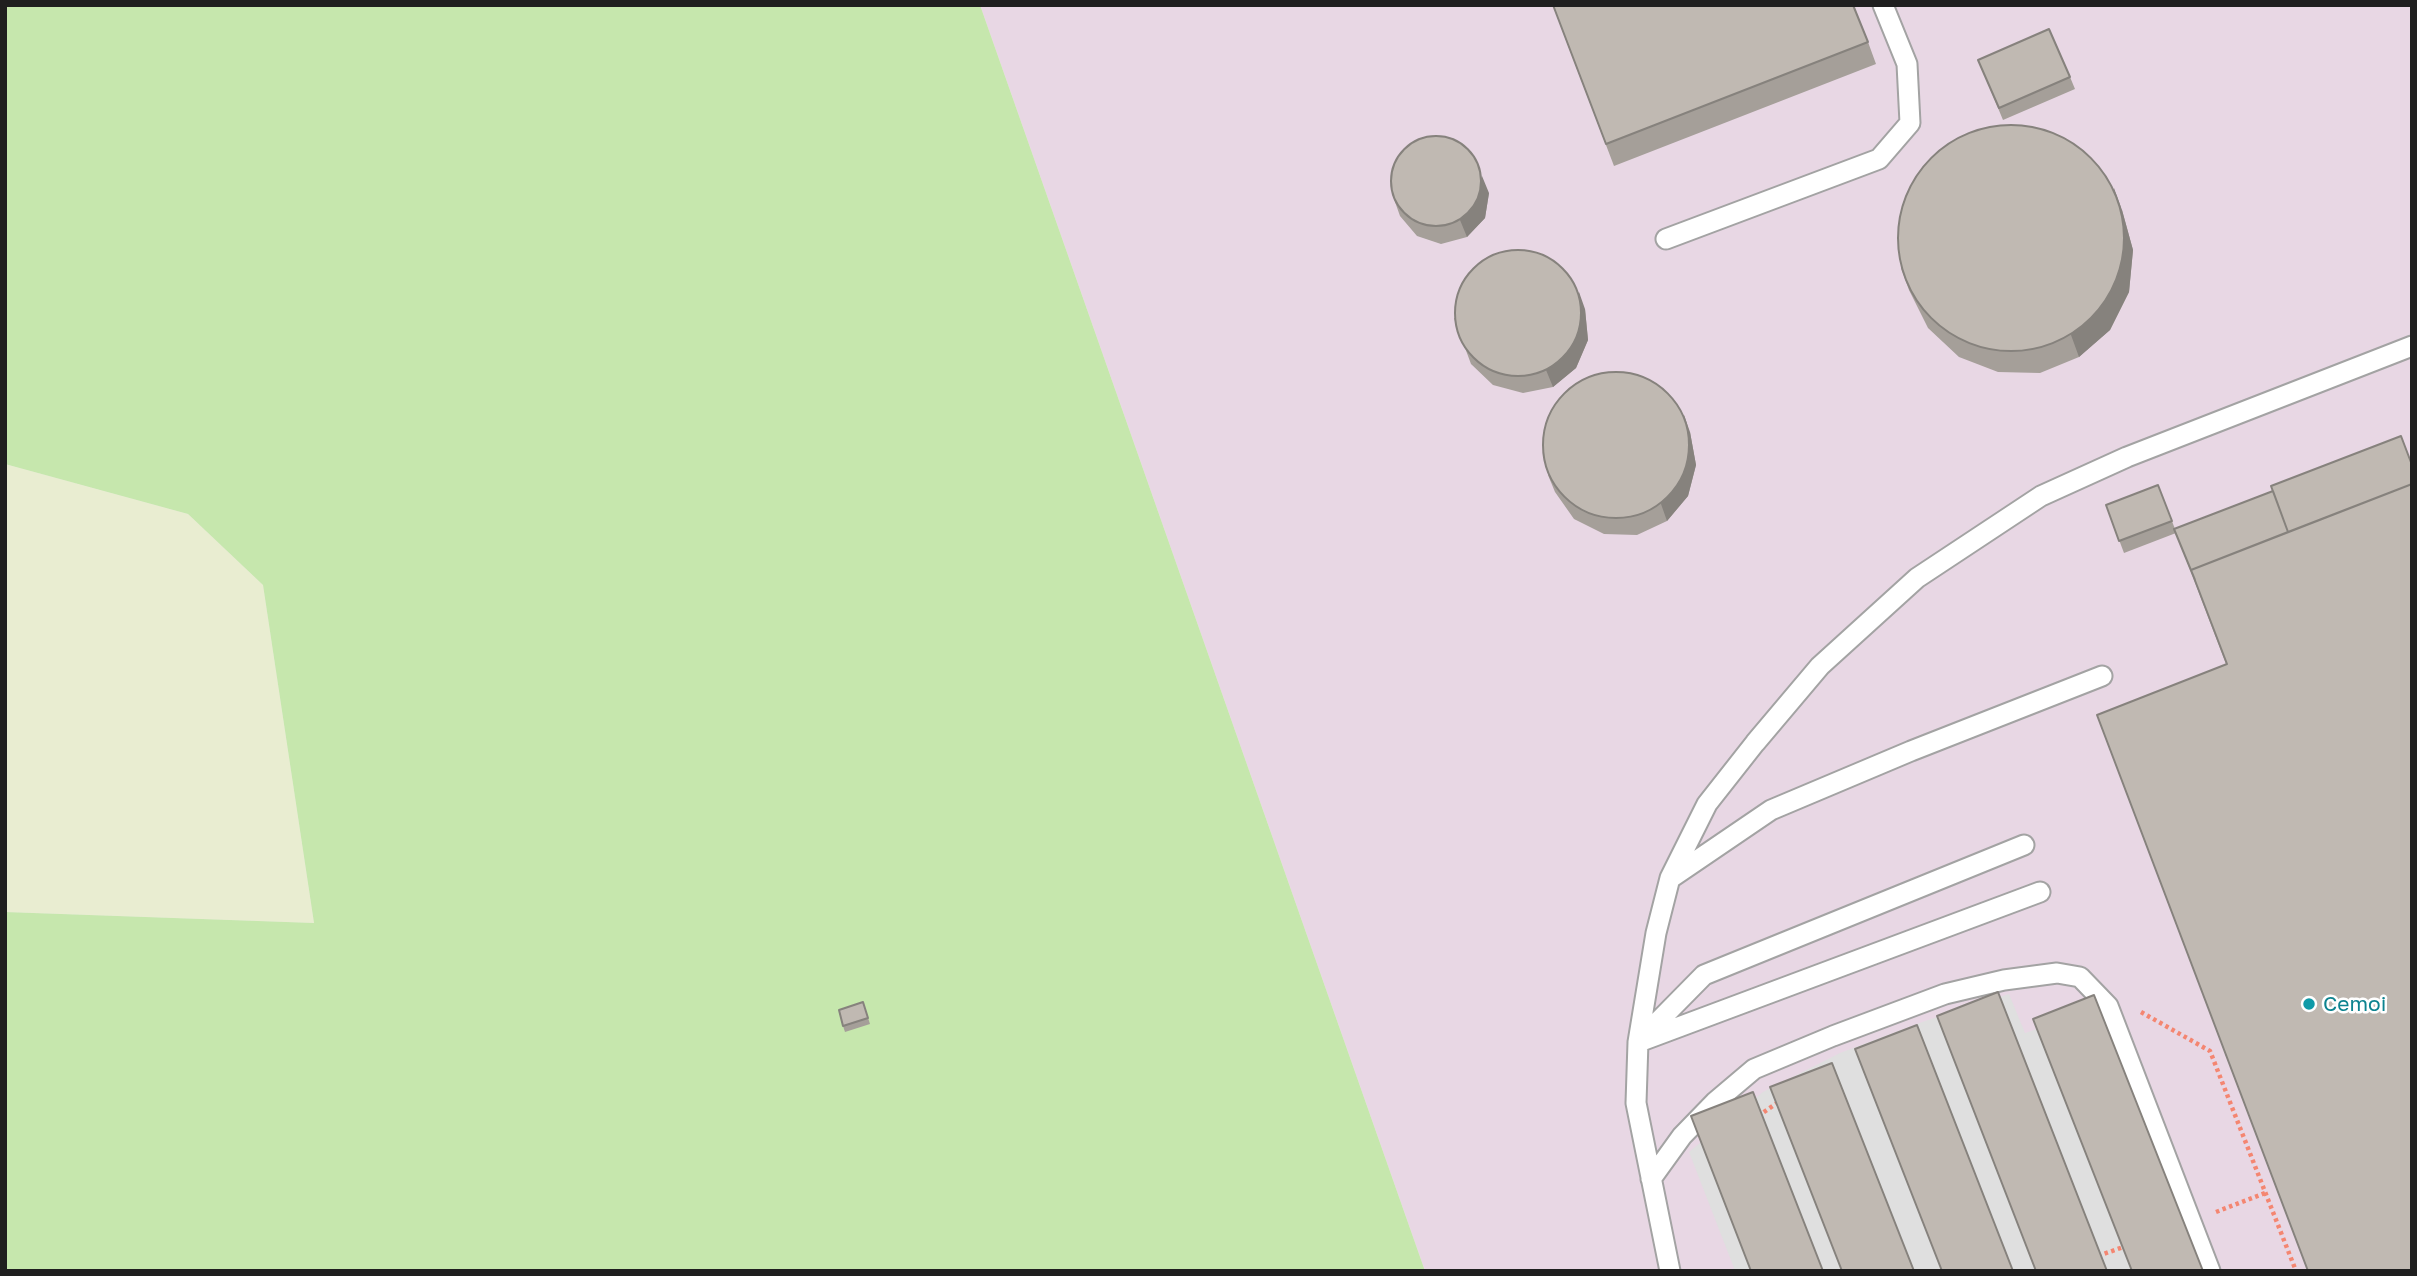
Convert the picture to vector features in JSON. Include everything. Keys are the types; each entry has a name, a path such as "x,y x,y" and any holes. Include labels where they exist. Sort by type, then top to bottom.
{"lane":[{"path":"1665,239 1879,159 1910,123 1907,64 1883,5"},
{"path":"1670,1271 1636,1103 1638,1042 1656,933 1670,878 1707,804 1755,743 1820,666 1917,578 2042,496 2127,457 2412,346"},
{"path":"1670,878 1771,810 1911,751 2102,676"},
{"path":"1638,1042 1704,975 2024,845"},
{"path":"1638,1042 2040,892"},
{"path":"1651,1180 1682,1136 1715,1102 1754,1069 1945,993 2004,980 2057,973 2080,977 2108,1006 2210,1271"}],"path":[{"path":"2108,1006 2124,1003 2210,1051 2296,1271"},
{"path":"1747,1124 1790,1096"}],"shaded area":[{"path":"980,5 2412,5 2412,1271 1425,1271"},
{"path":"2009,994 2025,1033 2090,1011 2192,1271 1732,1271 1734,1268 1689,1152 1763,1092 1840,1053 1925,1021"}],"green space":[{"path":"5,5 980,5 1425,1271 5,1271 5,912 314,923 263,585 188,514 5,464"},
{"path":"5,464 188,514 263,585 314,923 5,912"}],"building":[{"path":"1553,5 1853,5 1868,42 1606,144"},
{"path":"2049,29 2070,77 1999,108 1978,60"},
{"path":"2000,125 2022,125 2064,138 2091,158 2111,185 2122,216 2122,260 2111,291 2091,318 2064,338 2044,346 2022,351 2000,351 1958,338 1924,310 1911,291 1903,271 1898,249 1898,227 1911,185 1939,151 1958,138 1978,130"},
{"path":"1436,136 1453,139 1468,149 1478,164 1481,181 1478,198 1468,213 1453,223 1436,226 1419,223 1404,213 1394,198 1391,181 1394,164 1404,149 1419,139"},
{"path":"1518,250 1542,255 1562,269 1576,289 1581,313 1576,337 1562,357 1542,371 1518,376 1494,371 1474,357 1460,337 1455,313 1460,289 1474,269 1494,255"},
{"path":"1616,372 1644,378 1668,393 1683,417 1689,445 1683,473 1668,497 1644,512 1616,518 1588,512 1564,497 1549,473 1543,445 1549,417 1564,393 1588,378"},
{"path":"2401,436 2412,465 2412,484 2288,532 2271,486"},
{"name":"Cemoi","path":"2412,484 2412,1271 2308,1271 2097,715 2227,664 2191,570"},
{"path":"2158,485 2172,521 2119,541 2106,505"},
{"path":"2273,491 2288,532 2191,570 2195,580 2174,529"},
{"path":"1998,992 2107,1271 2036,1271 1937,1016"},
{"path":"2094,995 2203,1271 2132,1271 2033,1019"},
{"path":"863,1002 868,1018 843,1026 839,1010"},
{"path":"1917,1025 2013,1271 1942,1271 1855,1049"},
{"path":"1832,1063 1914,1271 1842,1271 1770,1087"},
{"path":"1753,1092 1823,1271 1751,1271 1691,1116"}],"place":[{"name":"Cemoi","path":"2309,1004"}]}
